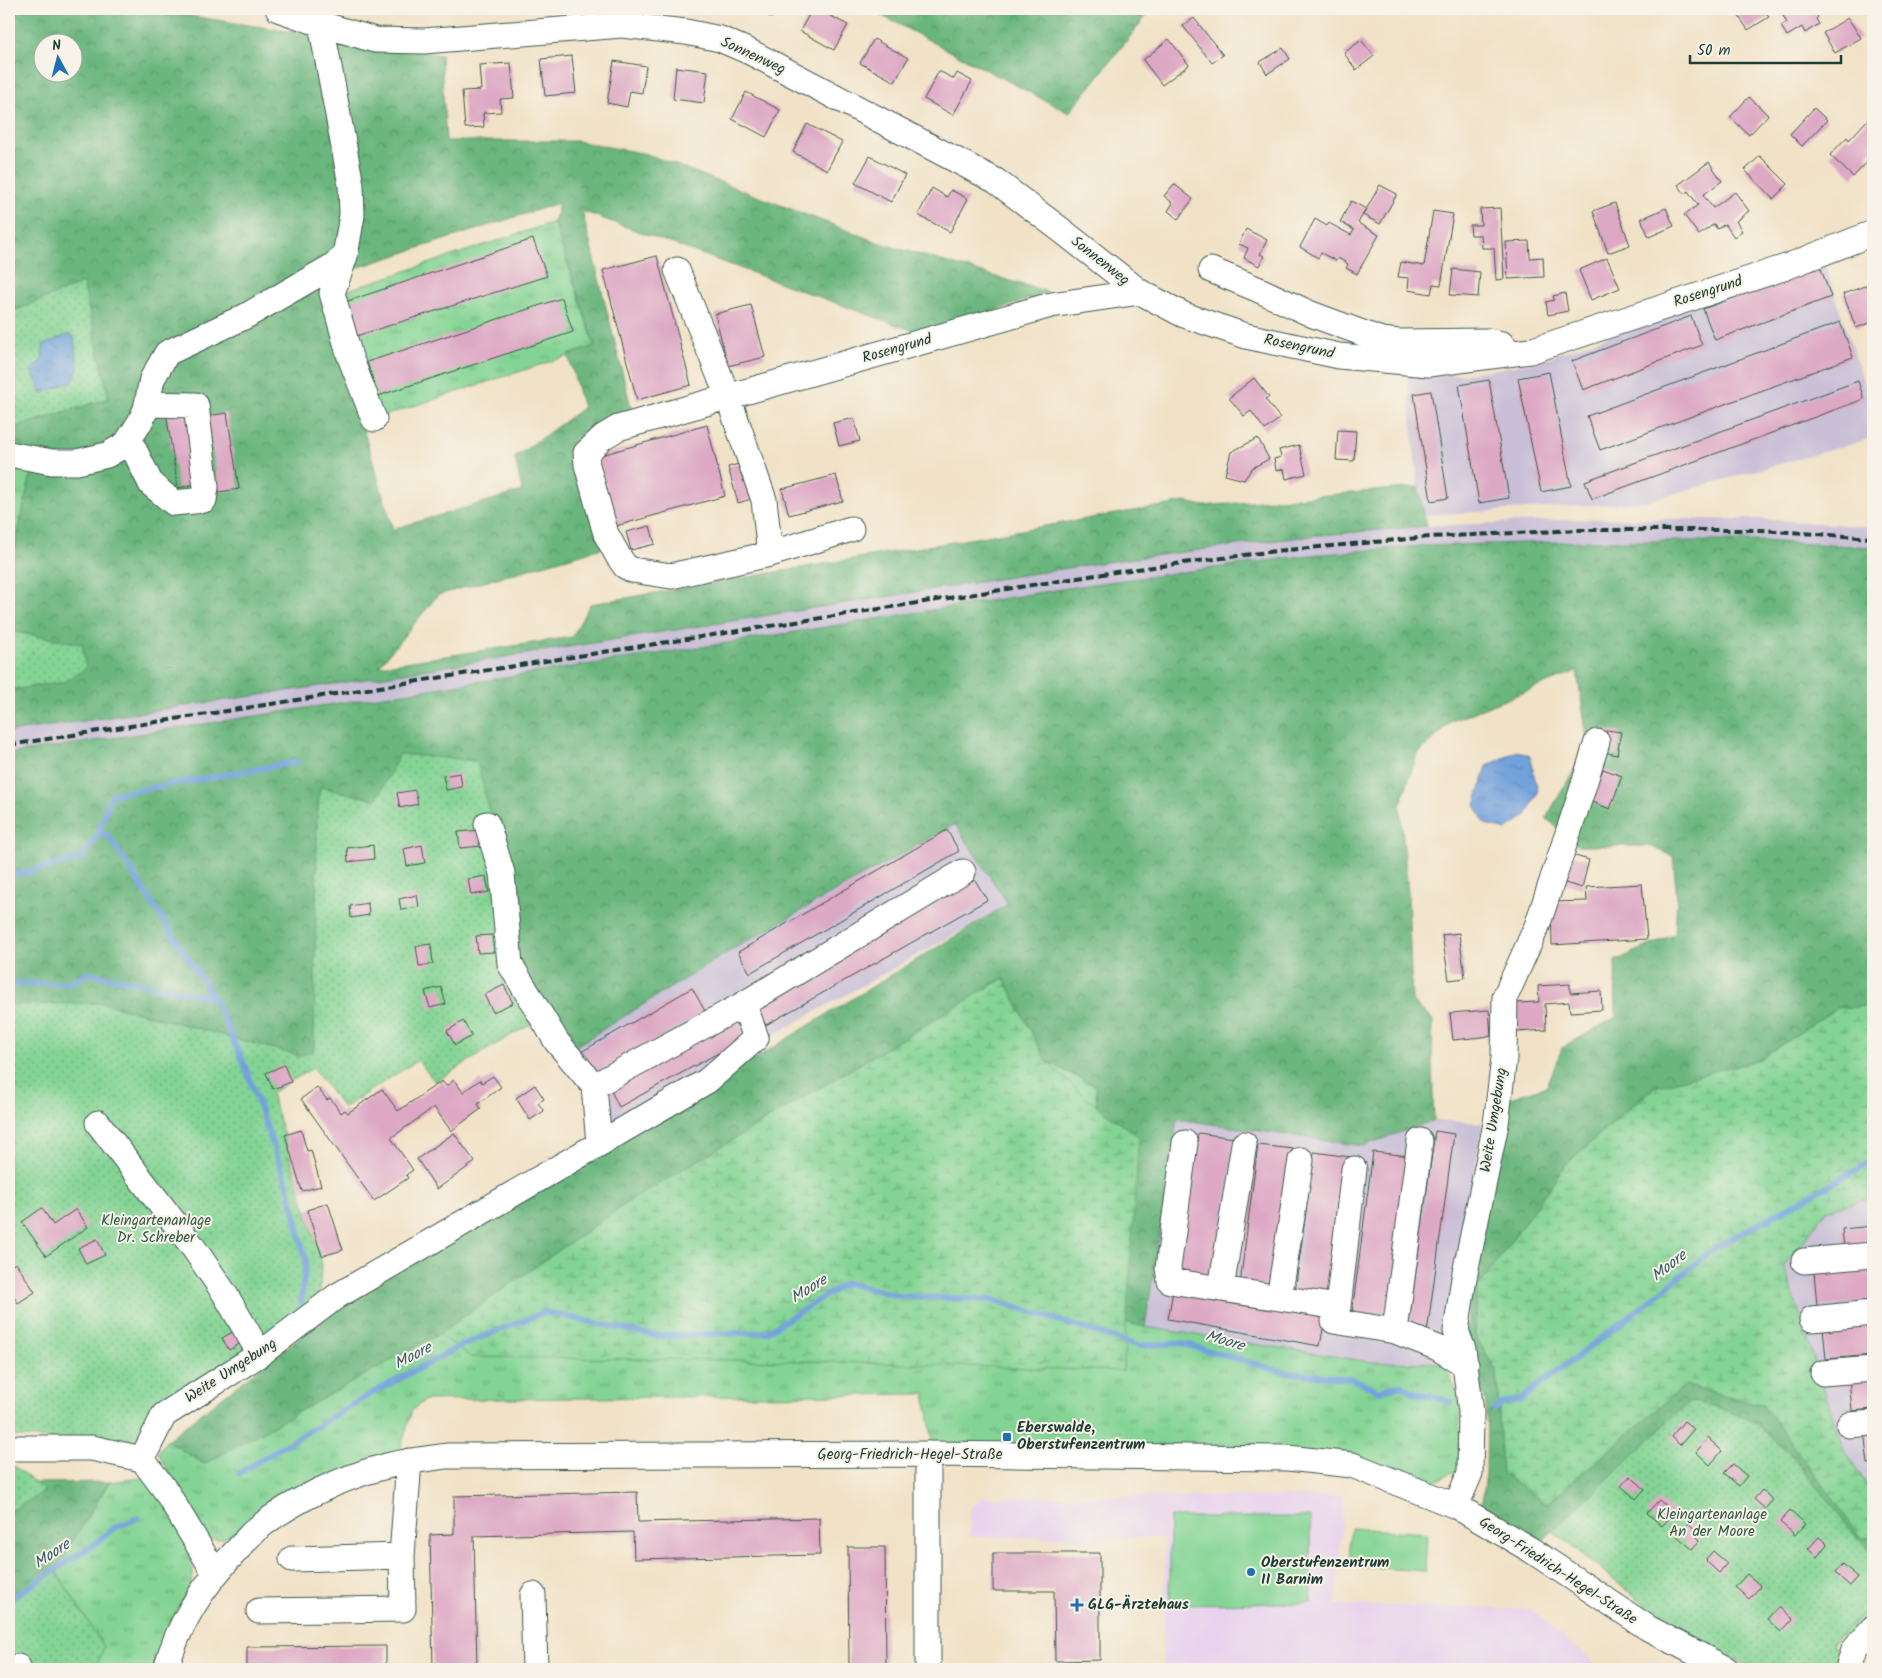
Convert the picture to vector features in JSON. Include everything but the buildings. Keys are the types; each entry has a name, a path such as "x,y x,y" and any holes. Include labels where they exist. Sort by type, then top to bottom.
{"street":[{"name":"Sonnenweg","path":"278,9 375,40 424,41 622,24 686,32 720,39 750,52 996,181 1140,292"},
{"path":"321,24 350,186 352,215 345,256 332,293 350,357 374,419"},
{"name":"Rosengrund","path":"770,554 671,576 632,570 625,566 606,534 586,465 586,453 603,437 618,428 1051,305 1140,292 1184,315 1246,336 1339,356 1428,364 1530,351 1786,267 1873,233"},
{"path":"9,454 52,462 77,462 107,455 126,444 140,422 147,404 152,379 167,353 246,316 331,267 345,256"},
{"path":"677,270 728,396 764,500 770,554 851,530"},
{"path":"1211,270 1312,314 1381,340 1399,342 1488,341 1502,344 1511,354"},
{"path":"129,439 151,484 174,503 204,500 206,488 196,405 147,404"},
{"name":"Weite Umgebung","path":"1456,1506 1470,1473 1471,1412 1466,1365 1463,1349 1456,1331 1464,1278 1496,1124 1504,1058 1505,997 1537,926 1582,794 1597,742"},
{"path":"487,824 502,873 510,964 557,1042 594,1086 599,1144"},
{"path":"594,1086 744,1004 964,872"},
{"name":"Weite Umgebung","path":"142,1459 164,1415 260,1354 337,1296 707,1081 756,1038 744,1004"},
{"path":"98,1123 193,1247 225,1294 260,1354"},
{"path":"1395,1331 1420,1141"},
{"path":"1185,1143 1168,1268 1170,1281 1338,1307"},
{"path":"1221,1289 1244,1144"},
{"path":"1279,1298 1301,1160"},
{"path":"1354,1169 1338,1307 1334,1321 1395,1331 1438,1348 1466,1365"},
{"path":"1804,1261 1873,1255"},
{"path":"1812,1319 1873,1313"},
{"path":"1823,1373 1873,1369"},
{"path":"9,1448 92,1448 142,1459 166,1491 215,1573"},
{"path":"928,1454 928,1669"},
{"name":"Georg-Friedrich-Hegel-Straße","path":"166,1669 171,1649 193,1605 215,1573 257,1528 300,1501 338,1481 382,1467 447,1456 928,1454 1288,1458 1352,1466 1456,1506 1531,1550 1648,1628 1726,1669"},
{"path":"258,1611 403,1608 402,1556 409,1461"},
{"path":"292,1559 402,1556"},
{"path":"533,1595 535,1669"},
{"path":"1848,1669 1854,1650 1873,1629"}],"shaded area":[{"path":"1823,259 1873,411 1873,438 1644,502 1425,515 1418,487 1407,375 1467,374 1536,362"},
{"path":"1588,519 1759,519 1873,527 1873,547 1760,541 1588,541 1421,546 1310,555 1093,584 708,646 9,754 9,732 341,683 1105,562 1309,536 1427,526"},
{"path":"955,824 1009,904 698,1077 606,1125 573,1048 728,952"},
{"path":"1177,1119 1363,1146 1434,1120 1483,1123 1443,1363 1370,1362 1145,1327"},
{"path":"1873,1197 1873,1484 1866,1484 1843,1448 1784,1265 1827,1210"},
{"name":"Oberstufenzentrum II Barnim","path":"1344,1496 1336,1605 1530,1609 1602,1669 1163,1669 1165,1538 970,1537 970,1509 983,1497"}],"green space":[{"path":"9,9 146,9 441,55 446,141 576,141 647,154 880,243 1048,292 927,336 582,211 638,435 589,451 613,545 438,595 379,666 572,637 590,604 1185,502 1204,506 1418,487 1427,526 1309,536 1105,562 341,683 9,732 9,690 65,682 82,644 9,631 9,575 32,469 9,446 9,429 109,398 83,283 9,313","holes":["559,203 554,222 595,346 568,355 583,408 515,457 522,491 393,529 319,280"]},
{"path":"869,9 1152,9 1069,113"},
{"path":"554,222 595,347 377,418 336,294"},
{"path":"83,283 109,398 9,429 9,313"},
{"path":"9,446 32,469 9,575"},
{"path":"1588,541 1760,541 1873,547 1873,1006 1837,1008 1760,1059 1654,1087 1566,1164 1477,1289 1475,1336 1497,1371 1502,1473 1546,1504 1685,1385 1763,1405 1843,1448 1866,1484 1873,1484 1873,1556 1811,1481 1801,1466 1784,1448 1753,1421 1717,1407 1694,1402 1688,1403 1541,1542 1481,1508 1486,1475 1487,1414 1485,1400 1466,1349 1470,1282 1510,1098 1547,1086 1562,1048 1616,1017 1615,961 1675,934 1677,900 1673,856 1650,846 1578,846 1546,818 1577,765 1587,738 1577,671 1452,721 1417,755 1400,806 1408,892 1412,1001 1433,1020 1434,1120 1363,1146 1177,1119 1145,1327 1106,1317 1096,1086 1046,1061 1004,978 630,1201 439,1334 204,1464 167,1440 341,1305 703,1090 1008,904 955,824 728,952 573,1048 376,800 321,787 317,819 314,1050 300,1056 103,1003 9,1005 9,754 708,646 1093,584 1310,555 1421,546"},
{"path":"9,631 82,644 86,668 65,682 9,690"},
{"name":"Kleingartenanlage Dr. Schreber","path":"400,754 477,761 496,838 516,963 548,1016 513,1034 435,1082 418,1060 343,1108 313,1068 271,1093 321,1260 320,1295 143,1433 131,1445 9,1436 9,1005 103,1003 300,1056 314,1050 317,819 320,787 376,800"},
{"path":"1004,978 1046,1061 1086,1098 1139,1137 1123,1371 806,1361 471,1357 439,1334 630,1201"},
{"path":"1873,1006 1873,1197 1827,1210 1784,1266 1843,1448 1866,1484 1873,1487 1873,1538 1863,1539 1763,1405 1685,1385 1546,1504 1502,1473 1497,1371 1475,1336 1477,1289 1566,1164 1654,1087 1760,1059 1837,1008"},
{"path":"1046,1061 1096,1086 1106,1317 1145,1327 1370,1362 1443,1363 1458,1394 1460,1408 1459,1469 1429,1484 1360,1459 933,1443 925,1394 425,1400 412,1410 400,1451 246,1524 225,1538 215,1539 209,1538 173,1481 158,1452 167,1440 204,1464 630,1201"},
{"name":"Kleingartenanlage An der Moore","path":"1694,1402 1717,1407 1753,1421 1788,1452 1873,1556 1873,1602 1833,1645 1848,1656 1838,1669 1760,1669 1722,1654 1650,1608 1553,1531 1688,1403"},
{"path":"9,1466 14,1466 45,1491 9,1512"},
{"path":"149,1477 171,1513 186,1543 191,1557 192,1581 166,1635 154,1669 95,1669 104,1647 55,1570 109,1482"},
{"path":"109,1482 55,1570 9,1600 9,1512 45,1491 35,1483"},
{"path":"1170,1517 1310,1517 1311,1603 1170,1604"},
{"path":"1351,1528 1427,1533 1425,1571 1349,1566"},
{"path":"55,1570 104,1647 95,1669 9,1669 9,1600"},
{"path":"1873,1602 1873,1624 1858,1634 1849,1637 1839,1637"}],"water":[{"path":"69,334 74,337 78,369 73,381 42,393 31,370 42,360 43,345"},
{"path":"1517,751 1530,756 1538,792 1526,816 1506,830 1485,824 1475,805 1487,766"}],"waterway":[{"path":"9,876 81,859 98,834 111,795 297,762"},
{"path":"98,834 108,835 214,998"},
{"path":"9,984 69,983 88,973 214,998 245,1066 289,1190 306,1261 301,1302"},
{"name":"Moore","path":"1495,1409 1503,1403 1520,1400 1651,1300 1716,1247 1873,1161"},
{"name":"Moore","path":"239,1473 369,1395 462,1345 545,1312 656,1336 767,1332 846,1283 900,1296 995,1300 1139,1346 1181,1343 1283,1372 1354,1379 1379,1391 1401,1385 1414,1392 1451,1402"},
{"name":"Moore","path":"9,1600 99,1541 112,1529 138,1518"}],"railway":[{"path":"9,745 1122,571 1276,551 1430,537 1579,530 1761,530 1873,538"}],"place":[{"name":"Eberswalde, Oberstufenzentrum","path":"1007,1437"},
{"name":"Oberstufenzentrum II Barnim","path":"1251,1572"},
{"name":"GLG-Ärztehaus","path":"1077,1605"}]}
